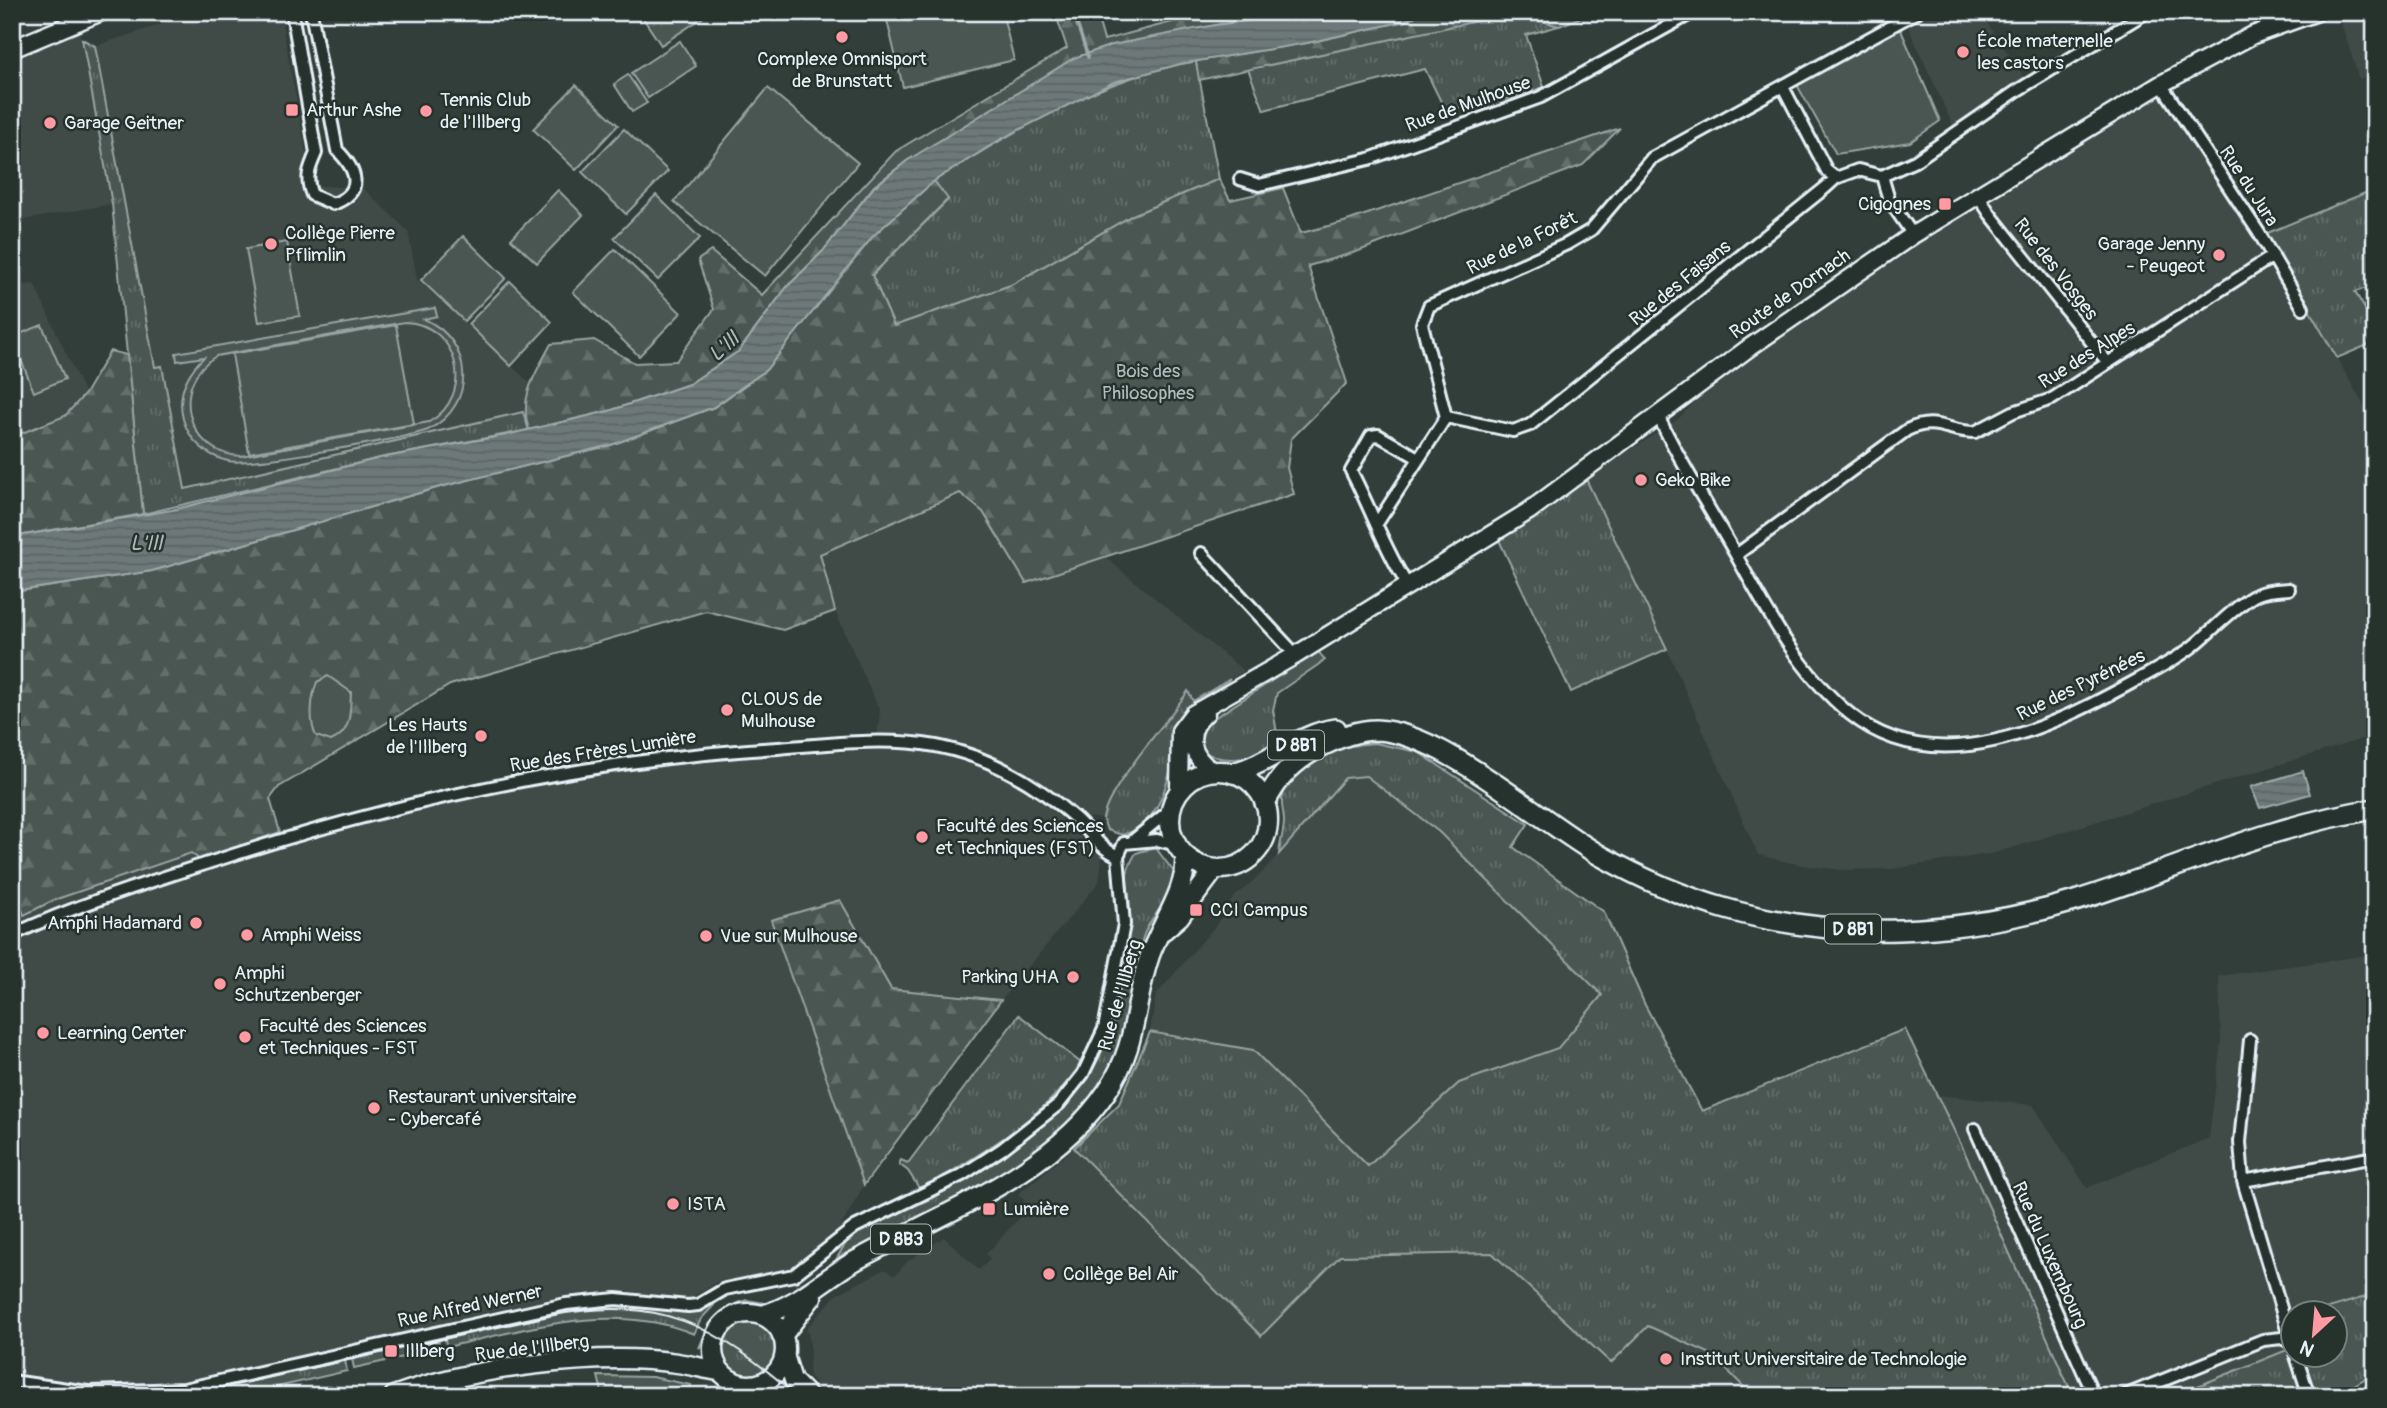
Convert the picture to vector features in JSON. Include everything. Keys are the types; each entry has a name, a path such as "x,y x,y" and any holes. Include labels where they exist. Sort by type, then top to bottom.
{"highway":[{"name":"D 8B1","path":"1233,773 1261,763 1330,730 1387,731 1432,748 1600,855 1683,895 1772,920 1837,929 1927,929 1973,925 2021,916 2077,900 2285,828 2375,809"},
{"name":"D 8B1","path":"1265,803 1280,776 1296,761 1329,743 1362,732"}],"main road":[{"path":"12,49 100,12"},
{"name":"Route de Dornach","path":"1226,697 1529,511 1749,347 1913,235 2161,85 2253,35 2317,12"},
{"path":"1212,771 1196,758 1191,736 1201,718 1226,697"},
{"path":"1179,791 1179,747 1184,723 1193,714 1226,697"},
{"path":"1212,771 1233,773 1247,779 1265,803 1268,827 1256,852 1234,866 1215,869 1181,850 1172,833 1170,810 1179,791 1193,778 1212,771"},
{"name":"D 8B3","path":"1161,933 1185,873 1181,850"},
{"name":"D 8B3","path":"1161,933 1179,917 1215,869"},
{"name":"Rue de l'Illberg","path":"822,1283 858,1260 981,1196 1067,1135 1107,1091 1123,1062 1134,1032 1150,955 1161,933"},
{"name":"D 8B3","path":"762,1315 783,1310 822,1283"},
{"name":"D 8B3","path":"782,1336 822,1283"},
{"path":"771,1396 752,1386 734,1383 719,1371 714,1362 712,1343 719,1327 729,1318 742,1313 762,1315 774,1323 782,1336 793,1380 809,1396"},
{"path":"676,1363 712,1343"},
{"path":"752,1386 774,1376 785,1355"},
{"name":"Rue de l'Illberg","path":"384,1396 511,1368 565,1361 676,1363 719,1371"}],"street":[{"path":"292,12 316,153 308,172 307,184 312,195 333,204 346,199 354,187 355,175 349,162 337,150 311,12"},
{"name":"Rue de Mulhouse","path":"1240,179 1259,185 1369,159 1541,97 1694,12"},
{"name":"Rue de la Forêt","path":"1446,417 1422,324 1429,306 1567,244 1591,230 1652,158 1917,12"},
{"path":"1783,87 1827,171 1836,178 1858,170 1882,176 1916,161 2018,90 2147,12"},
{"name":"Rue du Jura","path":"2161,85 2273,256 2303,308"},
{"path":"1882,176 1889,200 1913,235"},
{"name":"Rue des Faisans","path":"1446,417 1513,431 1530,425 1836,178"},
{"name":"Rue des Vosges","path":"1978,195 1990,214 2108,363"},
{"name":"Rue des Alpes","path":"1736,555 1920,424 1934,423 1975,432 2012,412 2052,399 2273,256"},
{"name":"Rue des Pyrénées","path":"1658,416 1758,597 1800,658 1832,697 1872,728 1921,744 1956,745 2004,739 2048,725 2106,697 2190,648 2256,594 2289,589"},
{"path":"1378,522 1446,417"},
{"path":"1408,586 1393,562 1378,522 1351,471 1371,436 1378,435 1418,458"},
{"path":"1200,553 1302,651"},
{"name":"Rue des Frères Lumière","path":"12,935 142,884 320,827 492,786 682,754 859,743 937,747 994,765 1026,781 1077,820 1106,851 1118,856"},
{"path":"1118,856 1127,842 1170,810"},
{"path":"1127,842 1157,840 1181,850"},
{"name":"Rue Alfred Werner","path":"12,1381 88,1392 184,1389 230,1381 327,1355 477,1322 592,1300 640,1299 677,1306 698,1305 725,1289 793,1275 855,1227 962,1175 1042,1119 1074,1087 1094,1056 1109,1010 1124,924 1118,856"},
{"path":"2250,1040 2240,1142 2243,1181 2279,1300"},
{"name":"Rue du Luxembourg","path":"1975,1129 2094,1396"},
{"path":"2243,1181 2375,1157"},
{"path":"2123,1396 2263,1340 2278,1338"},
{"path":"2301,1370 2309,1396"}],"shaded area":[{"name":"Collège Pierre Pflimlin","path":"199,12 280,12 312,185 364,189 408,231 417,279 530,383 523,412 185,489 162,366 155,368 95,46"},
{"name":"École maternelle les castors","path":"1935,12 1980,12 2025,79 1954,128 1907,24"},
{"path":"2353,12 2375,12 2375,74 2359,79 2339,16"},
{"path":"76,16 112,204 12,222 12,41"},
{"path":"2169,91 2250,207 2375,425 2375,735 1995,853 1892,869 1841,870 1801,865 1758,855 1667,649 1586,479 1678,419 1723,374 1905,250"},
{"path":"34,284 85,394 65,416 12,437 12,286"},
{"path":"960,493 983,512 1026,583 1105,557 1244,671 1193,701 1188,692 1109,800 1103,819 1056,814 1102,858 1099,882 1001,1000 891,989 840,900 771,920 864,1185 836,1235 821,1250 786,1271 717,1282 689,1299 622,1291 575,1294 487,1312 208,1379 160,1385 84,1386 43,1382 12,1374 12,922 54,900 191,853 200,860 280,832 498,791 692,761 876,750 880,711 835,611 820,554"},
{"path":"1366,776 1439,832 1602,995 1558,1049 1459,1083 1368,1166 1253,1050 1150,1032 1156,995 1216,925 1234,897 1259,876 1345,778"},
{"path":"2375,954 2375,1294 2348,1302 2348,1300 2278,1300 2278,1354 2173,1396 2073,1396 1938,1095 2033,1105 2087,1188 2209,1138 2221,1042 2219,976"},
{"path":"1074,1148 1261,1335 1340,1256 1492,1253 1611,1363 1648,1326 1711,1354 1753,1396 826,1396 809,1376 810,1344 807,1328 836,1295 885,1269 894,1276 908,1261 944,1237 979,1270 990,1259 986,1254 1022,1215 1027,1216 1018,1207 1025,1201 1018,1194"}],"green space":[{"path":"639,12 711,12 661,45"},
{"path":"885,12 1002,12 1014,60 903,87"},
{"path":"1055,12 1096,12 1104,40 1210,12 1314,12 1215,25 908,160 874,186 823,251 787,287 739,351 689,384 609,411 529,430 526,418 527,396 551,344 594,340 635,363 676,361 714,309 698,260 711,251 762,295 896,151 1067,48"},
{"path":"1423,12 1595,12 1559,26 1515,13 1199,80 1196,61 1307,43 1405,21"},
{"path":"1515,12 1559,26 1526,35 1544,87 1512,98 1445,110 1425,69 1264,110 1248,69"},
{"path":"1900,28 1940,121 1910,142 1836,154 1797,85"},
{"path":"82,39 95,46 155,367 162,366 185,489 523,412 529,430 380,458 143,514 112,204"},
{"path":"680,41 696,66 648,98 631,73"},
{"path":"1196,61 1219,179 1133,215 1011,285 894,326 872,275 948,200 934,181 1059,108 1126,80"},
{"path":"628,75 647,103 632,112 614,84"},
{"path":"576,85 618,125 576,170 533,129"},
{"path":"768,88 858,163 765,276 674,202"},
{"name":"Bois des Philosophes","path":"1620,128 1583,165 1356,252 1308,266 1347,383 1291,439 1287,468 1294,494 1026,583 983,512 960,493 820,554 835,611 783,630 706,611 450,685 279,787 270,799 280,832 200,860 191,853 54,900 24,915 12,882 12,592 152,571 440,487 611,445 714,407 766,370 874,235 934,181 948,199 872,275 894,326 1011,285 1133,215 1219,179 1230,200 1283,188 1301,233 1344,222"},
{"path":"624,129 668,171 626,214 582,172"},
{"path":"2375,189 2375,285 2355,292 2375,326 2375,342 2337,358 2265,234"},
{"path":"558,190 583,215 537,263 511,239"},
{"path":"656,195 700,238 658,280 614,238"},
{"path":"463,236 506,278 464,321 421,280"},
{"path":"287,242 300,316 259,322 246,249"},
{"path":"615,249 681,313 639,356 573,292"},
{"path":"510,281 552,322 511,366 468,324"},
{"path":"435,308 437,316 424,319 440,329 452,342 460,357 462,389 455,405 444,419 428,430 326,451 265,460 228,461 199,446 189,434 183,419 181,402 184,385 192,370 204,357 177,361 176,353","holes":["405,322 423,326 438,335 449,347 455,363 453,395 444,410 429,422 241,456 222,452 207,443 190,416 192,383 201,368 216,356"]},
{"path":"42,325 65,379 34,392 12,337"},
{"path":"396,325 414,424 249,453 232,354"},
{"path":"110,351 127,355 143,514 12,537 12,437 65,416 85,394"},
{"path":"1586,479 1667,649 1571,692 1498,538"},
{"path":"1318,651 1325,660 1277,693 1273,710 1279,745 1250,756 1230,759 1201,750 1198,736 1208,722"},
{"path":"328,676 351,692 350,714 346,727 331,741 316,736 312,717 312,702 317,682"},
{"path":"1230,679 1201,700 1188,714 1167,784 1151,816 1138,828 1122,835 1107,830 1103,819 1115,790 1188,691 1193,701"},
{"path":"1375,743 1418,752 1528,824 1513,847 1604,912 1645,1005 1702,1111 1905,1029 1965,1153 2073,1396 1753,1396 1711,1354 1648,1326 1611,1363 1492,1253 1340,1256 1261,1336 1074,1148 1119,1104 1150,1032 1253,1050 1368,1166 1459,1083 1558,1048 1602,995 1439,832 1366,776 1345,778 1279,854 1284,825 1282,799 1295,773 1319,756 1347,747"},
{"path":"1155,847 1174,872 1173,882 1166,900 1144,934 1128,1024 1117,1056 1099,1090 1048,1143 987,1186 837,1258 852,1236 861,1230 934,1197 1016,1147 1053,1116 1085,1081 1112,1024 1123,978 1130,914 1128,870 1136,853"},
{"path":"840,900 891,989 1001,1000 864,1185 771,920"},
{"path":"1019,1015 1081,1063 1055,1095 1025,1122 939,1180 919,1188 908,1171 899,1164 901,1160 908,1163"},
{"path":"2375,1294 2375,1372 2337,1396 2173,1396 2278,1354 2278,1370 2348,1370 2348,1302"},
{"path":"747,1300 770,1304 761,1309 738,1309 730,1313 699,1348 707,1331 722,1311"},
{"path":"608,1303 654,1305 681,1311 710,1303 714,1305 701,1319 694,1334 664,1324 602,1319 539,1326 447,1347 443,1333 578,1306"},
{"path":"750,1321 761,1323 770,1329 776,1338 776,1360 770,1369 761,1375 750,1377 739,1375 730,1369 724,1360 722,1349 724,1338 730,1329 739,1323"},
{"path":"438,1338 440,1349 354,1368 352,1359"},
{"path":"344,1355 347,1371 238,1396 128,1396 216,1387"},
{"path":"598,1376 652,1377 691,1385 687,1396 603,1396"}],"water":[{"name":"L'Ill","path":"1314,12 1423,12 1405,21 1307,43 1180,64 1114,82 1001,139 934,181 874,235 766,370 714,407 611,445 440,487 152,571 12,592 12,537 172,510 380,458 506,435 609,411 689,384 739,351 787,287 823,251 874,187 908,160 1074,58 1112,45 1215,25"},
{"path":"2303,771 2310,794 2260,808 2251,787"}],"waterway":[{"path":"1073,12 1088,57"}],"tram line":[{"path":"185,1396 549,1316 588,1310 623,1309 655,1313 684,1321 712,1334 739,1350 797,1396"},
{"path":"12,1389 49,1396"}],"place":[{"name":"Complexe Omnisport de Brunstatt","path":"842,37"},
{"name":"École maternelle les castors","path":"1963,52"},
{"name":"Arthur Ashe","path":"292,110"},
{"name":"Tennis Club de l'Illberg","path":"426,111"},
{"name":"Garage Geitner","path":"50,123"},
{"name":"Cigognes","path":"1945,204"},
{"name":"Collège Pierre Pflimlin","path":"271,244"},
{"name":"Garage Jenny - Peugeot","path":"2219,255"},
{"name":"Geko Bike","path":"1641,480"},
{"name":"CLOUS de Mulhouse","path":"727,710"},
{"name":"Les Hauts de l'Illberg","path":"481,736"},
{"name":"Faculté des Sciences et Techniques (FST)","path":"922,837"},
{"name":"CCI Campus","path":"1196,910"},
{"name":"Amphi Hadamard","path":"196,923"},
{"name":"Amphi Weiss","path":"247,935"},
{"name":"Vue sur Mulhouse","path":"706,936"},
{"name":"Parking UHA","path":"1073,977"},
{"name":"Amphi Schutzenberger","path":"220,984"},
{"name":"Learning Center","path":"43,1033"},
{"name":"Faculté des Sciences et Techniques - FST","path":"245,1037"},
{"name":"Restaurant universitaire - Cybercafé","path":"374,1108"},
{"name":"ISTA","path":"673,1204"},
{"name":"Lumière","path":"989,1209"},
{"name":"Collège Bel Air","path":"1049,1274"},
{"name":"Illberg","path":"391,1351"},
{"name":"Institut Universitaire de Technologie","path":"1666,1359"}]}
